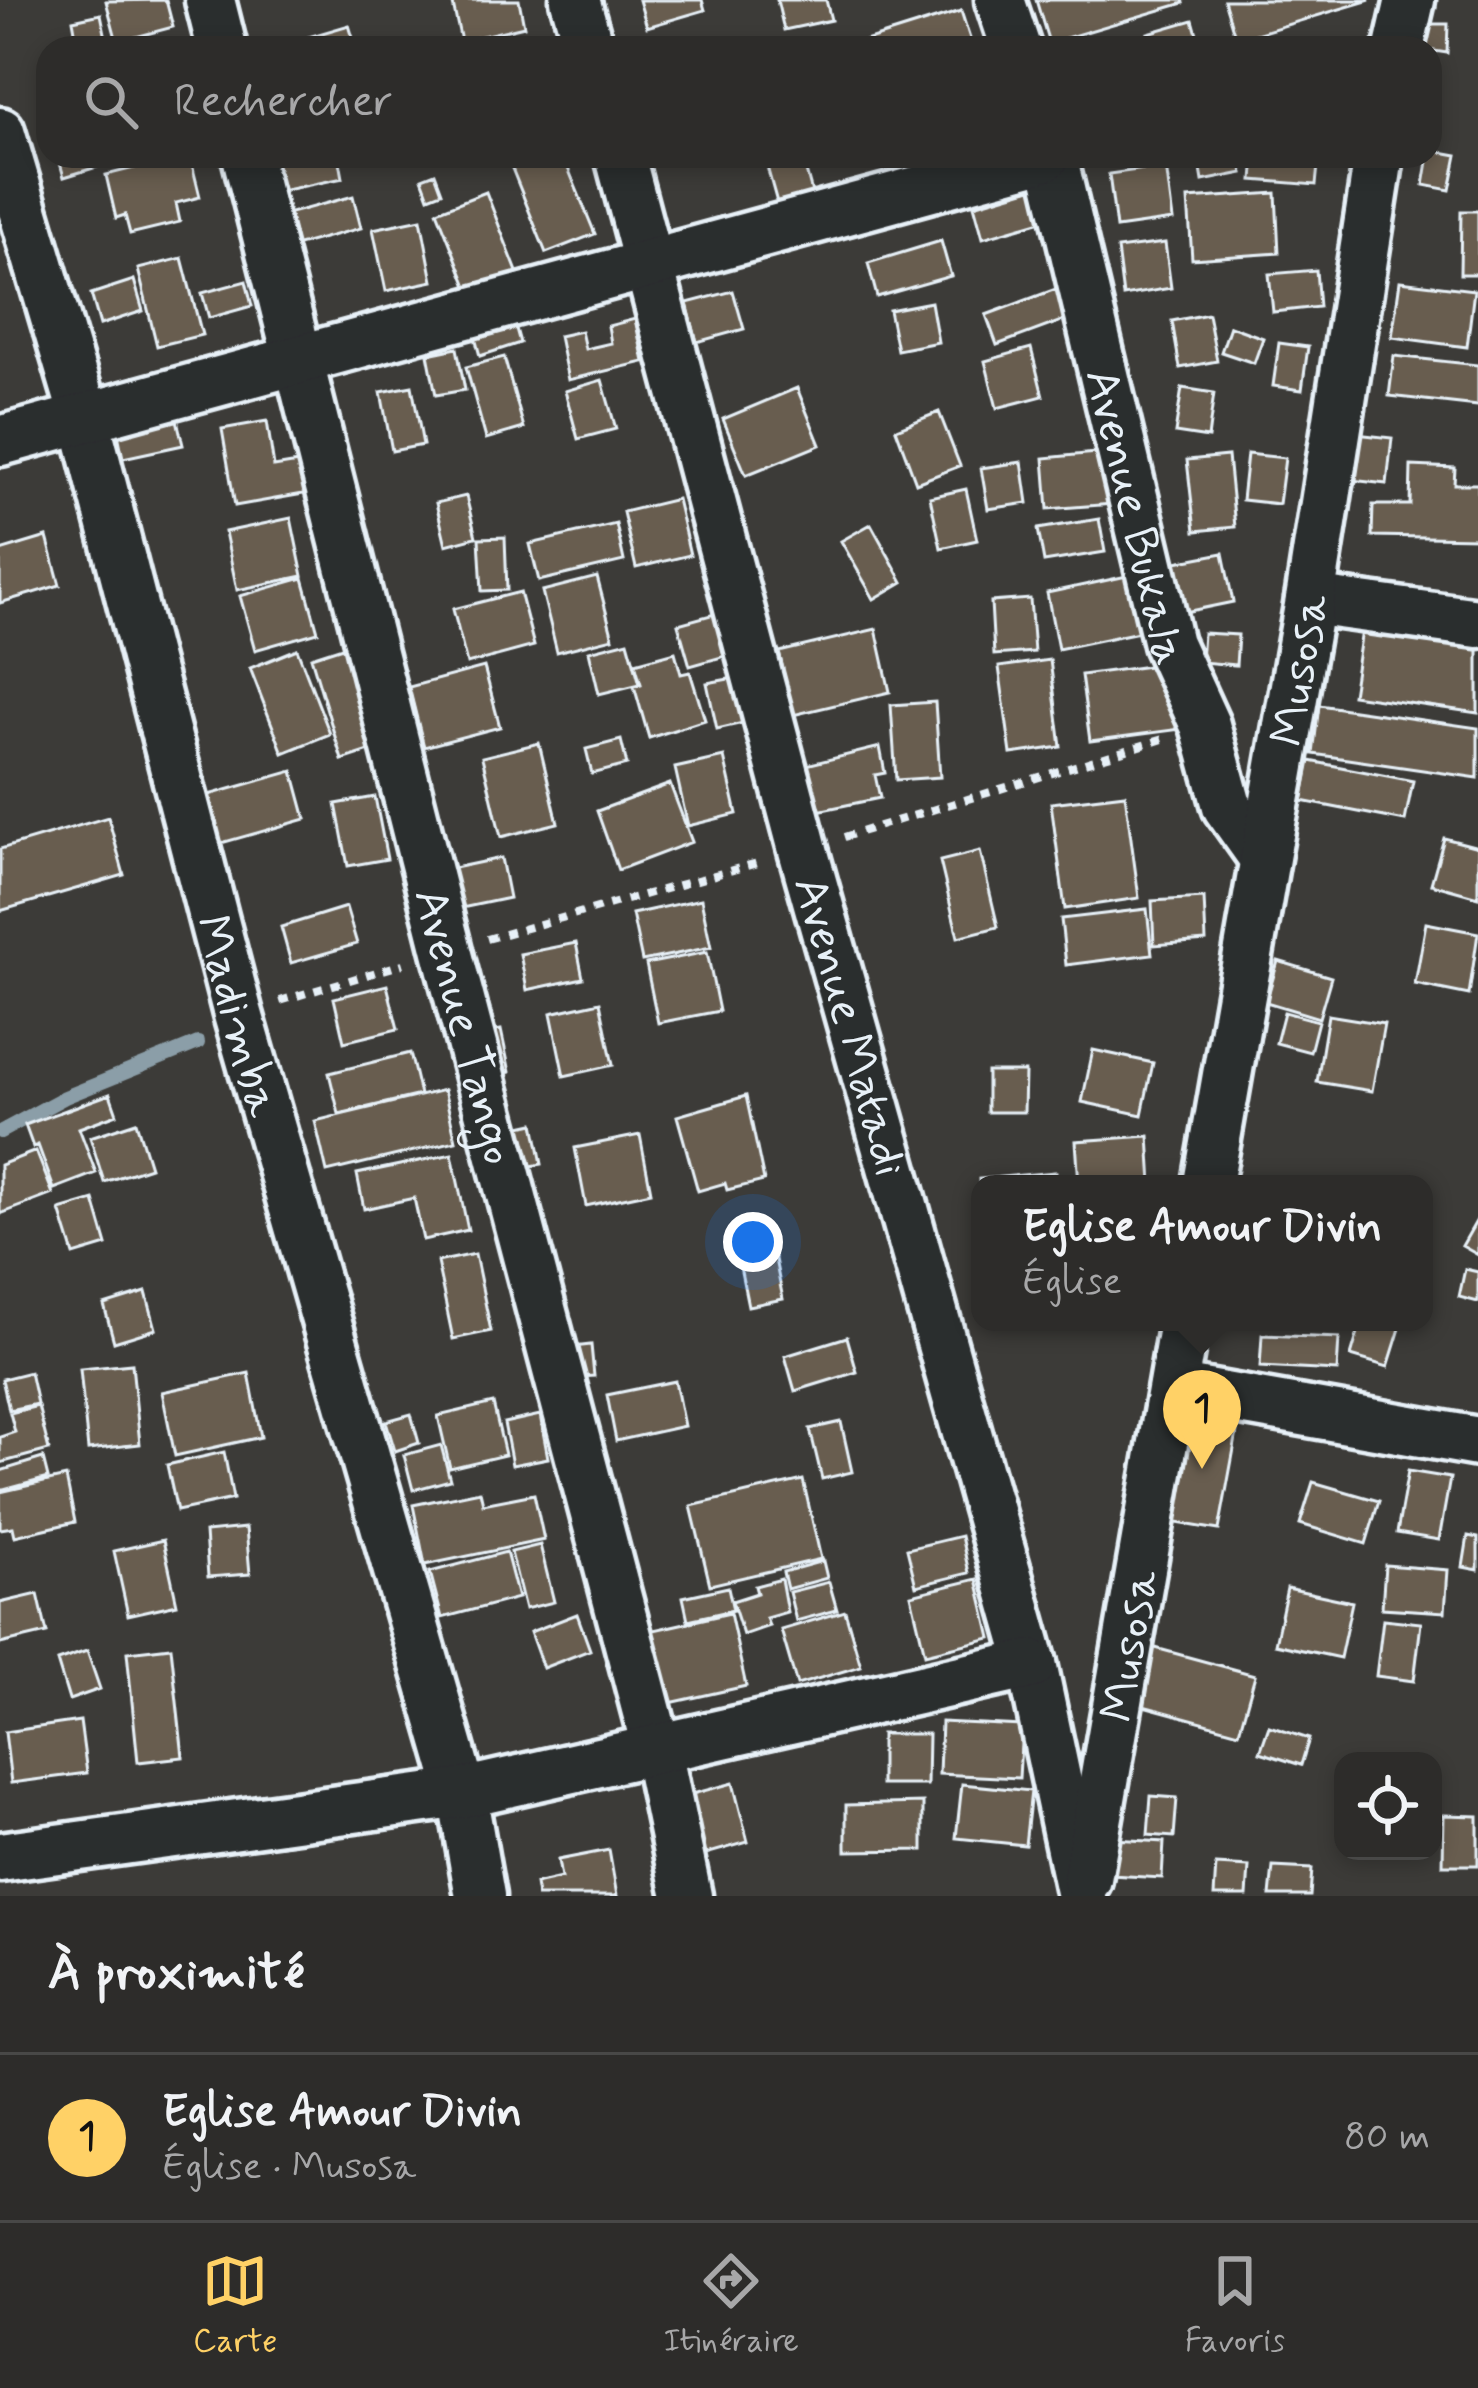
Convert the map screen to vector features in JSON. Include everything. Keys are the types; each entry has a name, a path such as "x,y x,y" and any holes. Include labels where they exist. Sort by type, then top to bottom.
{"street":[{"path":"210,0 219,36"},
{"path":"575,0 586,36"},
{"path":"1000,0 1012,36"},
{"path":"1402,36 1410,0"},
{"name":"Madimba","path":"0,132 84,416 238,1014 462,1793 480,1896"},
{"name":"Avenue Tango","path":"250,168 447,951 657,1750 687,1896"},
{"name":"Avenue Matadi","path":"623,168 803,850 1032,1664 1083,1896"},
{"path":"0,441 1005,168"},
{"name":"Avenue Bukala","path":"1051,168 1168,644 1205,725 1227,806 1264,858"},
{"name":"Musosa","path":"1210,1175 1310,601 1377,168"},
{"path":"1310,601 1478,622"},
{"name":"Musosa","path":"1083,1896 1182,1331"},
{"path":"1173,1388 1478,1442"},
{"path":"0,1857 462,1793 1032,1664"}],"path":[{"path":"238,1014 803,850 1205,725"}],"building":[{"path":"166,0 173,27 139,36 115,36 106,1"},
{"path":"452,0 519,0 524,26 460,36"},
{"path":"639,0 702,0 705,10 647,27"},
{"path":"777,0 826,0 831,20 784,30"},
{"path":"1036,0 1184,3 1073,36 1047,36"},
{"path":"1224,0 1370,0 1249,36 1235,36"},
{"path":"961,11 969,36 881,36"},
{"path":"101,14 106,36 76,36 73,20"},
{"path":"1193,20 1198,36 1149,36"},
{"path":"1415,24 1448,24 1447,53 1442,52 1442,36 1415,36"},
{"path":"349,25 352,36 312,36"},
{"path":"1442,152 1457,155 1450,190 1424,185 1427,168 1442,168"},
{"path":"61,168 94,168 64,177"},
{"path":"134,168 193,168 200,197 176,203 180,222 130,234 125,215 116,218 106,175"},
{"path":"266,168 341,168 343,178 271,193"},
{"path":"512,168 568,168 595,234 546,253"},
{"path":"767,168 805,168 816,207 781,217"},
{"path":"1166,168 1173,220 1116,228 1109,174"},
{"path":"1201,168 1242,168 1243,173 1203,181"},
{"path":"1254,168 1318,168 1316,185 1253,180"},
{"path":"435,173 442,192 429,197 422,178"},
{"path":"1042,185 1052,218 983,238 974,205"},
{"path":"486,192 519,277 471,296 437,211"},
{"path":"1276,193 1279,253 1192,259 1188,199"},
{"path":"353,196 361,228 291,247 283,215"},
{"path":"1461,211 1478,211 1478,274 1460,274"},
{"path":"421,219 433,281 386,291 373,229"},
{"path":"941,241 951,276 877,297 868,263"},
{"path":"1165,243 1171,288 1123,296 1117,249"},
{"path":"182,258 202,335 157,346 138,269"},
{"path":"1316,270 1319,307 1273,312 1269,274"},
{"path":"134,280 143,311 100,325 91,294"},
{"path":"246,281 252,306 209,318 202,293"},
{"path":"1400,281 1474,290 1467,347 1392,337"},
{"path":"1056,289 1067,319 997,345 986,315"},
{"path":"733,291 744,329 697,342 687,303"},
{"path":"931,302 938,342 897,350 889,310"},
{"path":"1208,314 1217,361 1180,368 1172,321"},
{"path":"513,318 520,343 480,356 473,330"},
{"path":"635,319 644,362 568,380 559,336 581,331 585,349 611,343 608,326"},
{"path":"1230,326 1263,338 1254,363 1221,352"},
{"path":"1279,343 1308,347 1302,390 1273,386"},
{"path":"457,348 465,390 436,395 428,354"},
{"path":"1031,348 1043,396 997,408 985,361"},
{"path":"1394,356 1478,365 1478,406 1389,396"},
{"path":"504,357 524,428 486,439 466,367"},
{"path":"602,380 616,429 578,439 565,391"},
{"path":"412,386 423,445 392,451 381,392"},
{"path":"797,388 820,445 746,475 723,419"},
{"path":"1182,388 1214,393 1208,438 1175,433"},
{"path":"174,407 183,445 123,458 115,419"},
{"path":"939,412 960,466 916,483 896,429"},
{"path":"267,421 274,467 304,462 309,493 235,506 222,429"},
{"path":"1356,434 1392,438 1387,484 1351,480"},
{"path":"1107,452 1113,504 1048,509 1044,458"},
{"path":"1247,454 1285,458 1279,504 1242,500"},
{"path":"1228,456 1235,527 1195,531 1187,460"},
{"path":"1022,462 1028,503 988,509 981,468"},
{"path":"1411,466 1455,468 1454,484 1478,484 1478,538 1372,536 1373,505 1410,505"},
{"path":"966,489 977,540 941,548 930,497"},
{"path":"466,496 476,537 446,545 436,503"},
{"path":"677,499 690,555 636,568 623,512"},
{"path":"291,518 303,576 237,590 225,532"},
{"path":"1099,519 1105,552 1044,562 1038,529"},
{"path":"616,524 624,561 539,581 530,544"},
{"path":"871,524 903,582 874,599 841,541"},
{"path":"47,537 60,585 0,603 0,551"},
{"path":"505,537 507,590 482,591 479,538"},
{"path":"1223,553 1233,602 1185,612 1176,562"},
{"path":"1141,573 1153,629 1058,649 1047,593"},
{"path":"597,577 613,638 557,652 542,591"},
{"path":"303,578 318,632 255,650 240,596"},
{"path":"520,592 534,646 467,664 453,609"},
{"path":"1030,599 1034,652 994,655 991,602"},
{"path":"718,613 729,655 690,666 678,624"},
{"path":"1363,624 1478,641 1478,713 1352,695"},
{"path":"876,629 890,692 793,715 779,652"},
{"path":"1203,633 1238,635 1236,665 1201,662"},
{"path":"628,641 640,684 599,694 589,651"},
{"path":"358,642 388,745 342,760 311,657"},
{"path":"297,649 330,734 283,753 250,668"},
{"path":"675,652 681,674 690,672 705,720 649,738 634,686 641,684 635,663"},
{"path":"1050,660 1061,747 1011,754 999,667"},
{"path":"1172,663 1181,729 1090,741 1081,675"},
{"path":"484,667 500,727 424,747 409,687"},
{"path":"734,678 743,723 717,729 707,683"},
{"path":"935,702 940,777 896,780 891,705"},
{"path":"1319,705 1478,728 1478,778 1313,754"},
{"path":"621,740 627,765 592,774 586,749"},
{"path":"539,743 558,823 501,837 482,757"},
{"path":"880,747 885,773 875,775 880,798 808,813 798,767"},
{"path":"724,757 737,814 688,826 675,768"},
{"path":"1310,761 1413,781 1405,821 1302,801"},
{"path":"293,771 306,819 218,844 205,796"},
{"path":"670,784 692,842 618,870 597,811"},
{"path":"1125,794 1139,898 1065,909 1051,803"},
{"path":"375,797 387,859 348,866 336,804"},
{"path":"108,817 124,875 0,911 0,849"},
{"path":"1444,838 1478,847 1478,897 1431,884"},
{"path":"980,851 998,927 958,937 940,861"},
{"path":"501,858 509,898 457,909 449,869"},
{"path":"1204,898 1206,941 1154,945 1152,901"},
{"path":"701,899 711,947 642,961 632,914"},
{"path":"346,907 357,944 291,963 281,927"},
{"path":"1147,909 1152,954 1066,965 1061,919"},
{"path":"1426,923 1478,933 1469,995 1415,984"},
{"path":"576,943 583,978 527,990 520,954"},
{"path":"707,952 719,1011 658,1023 646,964"},
{"path":"1278,961 1331,977 1319,1018 1266,1002"},
{"path":"387,985 398,1029 344,1042 334,998"},
{"path":"600,1002 613,1065 564,1076 551,1013"},
{"path":"1284,1012 1318,1021 1310,1052 1276,1043"},
{"path":"1328,1015 1384,1024 1372,1091 1317,1082"},
{"path":"501,1030 510,1072 488,1077 479,1034"},
{"path":"1093,1050 1153,1063 1142,1115 1082,1102"},
{"path":"410,1053 420,1095 339,1114 329,1073"},
{"path":"987,1072 1025,1072 1024,1112 987,1112"},
{"path":"444,1090 456,1141 327,1172 315,1121"},
{"path":"110,1094 117,1114 79,1128 96,1173 54,1189 25,1125"},
{"path":"746,1096 764,1181 727,1190 725,1183 698,1191 677,1116"},
{"path":"136,1122 150,1167 104,1182 90,1137"},
{"path":"534,1123 542,1164 520,1168 512,1128"},
{"path":"640,1135 651,1192 586,1206 575,1148"},
{"path":"1149,1136 1151,1175 1078,1175 1076,1141"},
{"path":"36,1151 53,1194 0,1214 0,1165"},
{"path":"452,1154 468,1230 423,1240 414,1198 364,1209 357,1174"},
{"path":"94,1200 107,1245 74,1255 60,1210"},
{"path":"1478,1218 1478,1255 1462,1246"},
{"path":"773,1249 783,1299 748,1306 738,1257"},
{"path":"475,1254 491,1331 453,1339 437,1262"},
{"path":"1465,1269 1478,1272 1478,1302 1459,1297"},
{"path":"146,1292 156,1329 114,1342 104,1305"},
{"path":"1358,1331 1399,1331 1388,1367 1351,1356"},
{"path":"1262,1335 1339,1338 1337,1371 1260,1367"},
{"path":"847,1337 857,1372 795,1391 785,1356"},
{"path":"591,1345 594,1376 567,1378 564,1348"},
{"path":"132,1364 140,1444 88,1450 80,1369"},
{"path":"30,1372 37,1404 9,1410 2,1379"},
{"path":"249,1373 261,1437 175,1456 162,1392"},
{"path":"675,1381 684,1426 616,1441 607,1395"},
{"path":"493,1403 505,1455 450,1468 438,1416"},
{"path":"38,1406 49,1450 0,1463 0,1437 15,1432 10,1413"},
{"path":"1185,1407 1240,1416 1219,1530 1165,1521"},
{"path":"411,1414 419,1443 395,1451 386,1421"},
{"path":"540,1415 548,1458 512,1465 504,1423"},
{"path":"841,1422 852,1472 822,1479 810,1429"},
{"path":"441,1445 450,1480 413,1490 404,1455"},
{"path":"224,1452 233,1499 177,1511 167,1465"},
{"path":"43,1458 48,1478 0,1491 0,1471"},
{"path":"1408,1471 1450,1478 1439,1540 1397,1533"},
{"path":"66,1477 75,1522 15,1536 13,1527 0,1529 0,1492"},
{"path":"803,1480 821,1559 710,1585 691,1506"},
{"path":"1313,1482 1379,1501 1366,1544 1300,1524"},
{"path":"480,1491 483,1504 534,1494 544,1540 425,1565 413,1505"},
{"path":"246,1528 250,1574 208,1577 205,1532"},
{"path":"961,1536 969,1573 916,1586 907,1549"},
{"path":"1468,1536 1478,1538 1478,1570 1463,1567"},
{"path":"163,1540 177,1604 128,1615 114,1551"},
{"path":"540,1545 554,1602 525,1609 511,1552"},
{"path":"506,1552 518,1598 442,1618 430,1572"},
{"path":"823,1561 827,1578 787,1589 783,1572"},
{"path":"1385,1565 1448,1570 1445,1612 1382,1608"},
{"path":"781,1579 787,1612 766,1618 769,1626 743,1635 732,1601 757,1593 755,1586"},
{"path":"977,1579 991,1638 925,1654 911,1595"},
{"path":"829,1582 837,1610 796,1621 789,1592"},
{"path":"728,1587 733,1610 688,1620 683,1597"},
{"path":"1287,1588 1352,1602 1340,1658 1275,1644"},
{"path":"38,1594 47,1633 0,1644 0,1603"},
{"path":"845,1611 861,1666 797,1685 781,1630"},
{"path":"730,1613 746,1686 652,1707 636,1634"},
{"path":"577,1614 590,1650 543,1668 530,1632"},
{"path":"1383,1619 1421,1623 1414,1681 1376,1676"},
{"path":"1148,1646 1255,1675 1239,1732 1132,1703"},
{"path":"171,1647 183,1757 138,1762 127,1652"},
{"path":"87,1651 100,1689 69,1700 57,1661"},
{"path":"80,1721 87,1773 11,1783 5,1732"},
{"path":"941,1722 1022,1726 1019,1778 939,1774"},
{"path":"1269,1726 1309,1739 1301,1765 1260,1752"},
{"path":"881,1734 928,1734 927,1785 881,1785"},
{"path":"733,1783 748,1842 692,1858 677,1798"},
{"path":"962,1784 1031,1791 1025,1845 956,1838"},
{"path":"1151,1796 1177,1798 1174,1837 1148,1835"},
{"path":"923,1803 923,1850 846,1851 846,1805"},
{"path":"1444,1815 1478,1816 1478,1865 1443,1865"},
{"path":"1113,1839 1164,1842 1162,1878 1111,1875"},
{"path":"609,1850 617,1896 537,1896 535,1884 561,1878 558,1860"},
{"path":"1216,1865 1249,1867 1247,1896 1214,1896"},
{"path":"1273,1867 1312,1869 1310,1896 1270,1896"}],"waterway":[{"path":"0,1132 65,1097 198,1043"}],"place":[{"name":"Eglise Amour Divin","path":"1202,1469"}]}
